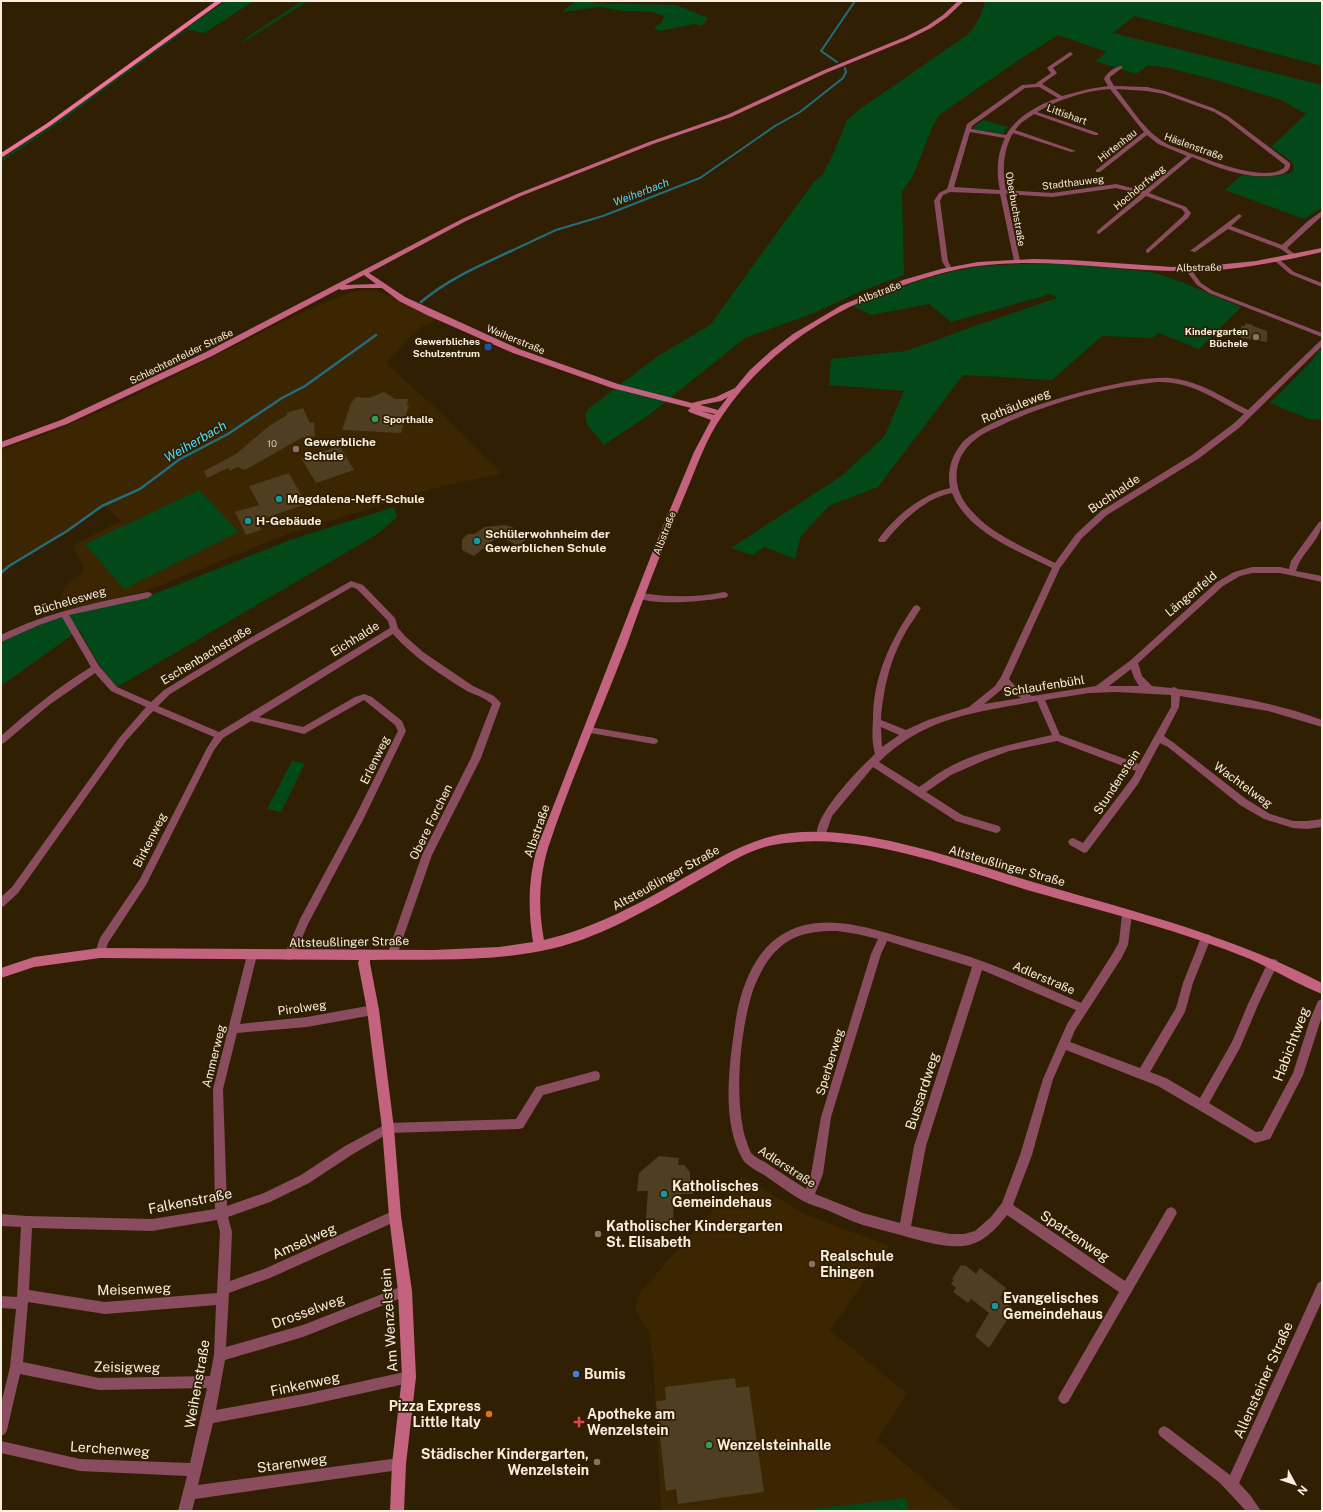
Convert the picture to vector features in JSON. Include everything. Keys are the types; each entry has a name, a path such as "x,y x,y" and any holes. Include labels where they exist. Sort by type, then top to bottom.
{"main road":[{"path":"1,156 48,125 220,1"}],"street":[{"name":"Schlechtenfelder Straße","path":"1,445 64,422 209,354 464,220 519,195 651,143 729,116 830,69 907,38 929,27 945,16 961,1"},
{"path":"949,269 945,261 937,201 938,196 950,190 969,126 1024,86 1037,85 1054,73 1050,68 1070,54"},
{"path":"1112,88 1108,81 1108,76 1120,67"},
{"path":"1037,85 1062,98"},
{"name":"Oberbuchstraße","path":"1017,261 1003,192 1000,170 1002,153 1011,130 1021,120 1033,112 1062,98 1093,90 1112,88 1139,88 1160,91 1211,109 1227,118 1288,164"},
{"name":"Häslenstraße","path":"1112,88 1146,133 1164,145 1242,173 1258,175 1284,172 1287,169 1288,164"},
{"name":"Littishart","path":"1033,112 1096,134"},
{"path":"968,130 1008,137"},
{"path":"1011,130 1072,151"},
{"name":"Hirtenhau","path":"1098,171 1146,133"},
{"name":"Hochdorfweg","path":"1098,232 1192,155"},
{"name":"Stadthauweg","path":"950,190 1052,195 1116,186 1145,194 1184,208 1188,212 1186,217 1148,251"},
{"path":"1283,248 1310,222 1322,213"},
{"path":"1193,252 1227,227 1239,216"},
{"path":"1227,227 1283,248 1295,257"},
{"name":"Albstraße","path":"539,947 534,899 536,874 543,849 590,730 673,510 698,452 718,416 739,387 762,362 798,334 830,314 871,294 909,280 949,269 975,264 1017,261 1054,261 1188,269 1247,265 1278,261 1322,250"},
{"path":"1278,261 1292,273 1322,285"},
{"name":"Buchhalde","path":"972,709 998,688 1005,679 1056,567 1079,536 1095,520 1118,504 1195,457 1236,426 1249,414 1321,336 1211,292 1199,284 1188,269"},
{"name":"Weiherstraße","path":"365,273 382,286 432,314 516,351 615,386 690,405 718,416"},
{"path":"328,292 357,286 382,286"},
{"name":"Rothäuleweg","path":"1056,567 1007,542 966,511 954,490 952,468 957,455 971,438 1000,423 1029,411 1083,394 1151,381 1174,380 1187,383 1211,392 1249,414"},
{"path":"690,405 718,399 739,387"},
{"name":"Weiherstraße","path":"670,400 703,416 718,416"},
{"path":"882,540 911,511 937,494 954,490"},
{"path":"1292,572 1294,563 1322,524"},
{"name":"Längenfeld","path":"1098,689 1134,662 1220,584 1237,574 1252,570 1266,569 1292,572 1322,579"},
{"name":"Eschenbachstraße","path":"1,903 10,896 124,739 150,707 167,692 193,675 351,584 356,584 360,587 392,620 394,629"},
{"name":"Büchelesweg","path":"1,639 23,628 64,613 148,595"},
{"path":"640,596 674,601 705,599 724,595"},
{"path":"880,755 876,741 879,687 890,653 898,636 917,608"},
{"path":"64,613 96,668 114,689 150,707 220,736"},
{"name":"Eichhalde","path":"220,736 394,629 401,638 416,651 460,681 497,703"},
{"path":"1134,662 1134,670 1140,683 1149,689"},
{"path":"1,741 41,707 96,668"},
{"path":"1005,679 1013,689 1030,699"},
{"name":"Schlaufenbühl","path":"821,836 821,828 827,815 872,762 880,755 907,734 933,722 972,709 1098,689 1174,690 1273,709 1322,724"},
{"name":"Stundenstein","path":"1073,842 1084,849 1126,794 1142,770 1175,706 1176,698 1174,690"},
{"name":"Erlenweg","path":"251,718 304,731 358,699 364,697 370,699 399,723 402,731 360,817 304,922 289,956"},
{"path":"1040,698 1057,737"},
{"name":"Obere Forchen","path":"392,955 427,855 476,758 497,703"},
{"path":"877,722 907,734"},
{"path":"590,730 654,741"},
{"name":"Birkenweg","path":"100,953 104,941 143,882 211,748 220,736"},
{"path":"919,792 948,772 982,757 1008,748 1057,737 1142,770"},
{"name":"Wachtelweg","path":"1159,738 1171,745 1255,811 1272,820 1295,826 1309,826 1322,823"},
{"path":"872,762 959,818 996,829"},
{"name":"Altsteußlinger Straße","path":"1,973 34,962 100,953 289,956 392,955 480,953 512,951 539,947 572,939 609,925 750,847 789,837 821,836 865,842 913,852 1206,938 1273,963 1322,989"},
{"name":"Adlerstraße","path":"1082,1008 958,957 885,936 851,929 828,927 800,931 785,938 774,946 764,957 757,968 741,1018 733,1078 738,1135 748,1158 808,1197 857,1217 931,1237 950,1240 964,1240 978,1236 988,1229 1006,1207 1026,1155 1048,1079 1063,1044 1082,1008 1117,956 1124,942 1127,914"},
{"name":"Sperberweg","path":"808,1197 817,1174 826,1117 876,954 885,936"},
{"path":"1142,1075 1181,1009 1188,983 1206,938"},
{"name":"Ammerweg","path":"221,1214 217,1098 252,955"},
{"name":"Am Wenzelstein","path":"366,955 364,963 373,1010 388,1128 395,1216 405,1291 409,1377 399,1464 397,1511"},
{"path":"1202,1105 1236,1045 1253,1004 1273,963"},
{"name":"Bussardweg","path":"904,1230 920,1146 978,965"},
{"name":"Habichtweg","path":"1063,1044 1162,1082 1255,1138 1266,1135 1298,1075 1315,1020 1322,1004"},
{"name":"Pirolweg","path":"234,1029 307,1022 373,1010"},
{"path":"388,1128 519,1124 540,1090 595,1076"},
{"name":"Falkenstraße","path":"1,1220 152,1225 221,1214 266,1198 305,1179 349,1150 388,1128"},
{"name":"Spatzenweg","path":"1006,1207 1127,1290"},
{"path":"1064,1398 1171,1213"},
{"name":"Weihenstraße","path":"185,1511 208,1418 220,1355 226,1232 221,1214"},
{"name":"Amselweg","path":"224,1294 395,1216"},
{"path":"1,1430 16,1367 23,1299 27,1222"},
{"name":"Allensteiner Straße","path":"1232,1485 1322,1287"},
{"name":"Drosselweg","path":"220,1355 303,1330 405,1291"},
{"name":"Meisenweg","path":"1,1302 23,1299 105,1308 224,1294"},
{"name":"Zeisigweg","path":"16,1367 99,1384 215,1382"},
{"name":"Finkenweg","path":"208,1418 309,1399 409,1377"},
{"path":"1164,1432 1232,1485 1248,1501 1254,1511"},
{"name":"Lerchenweg","path":"1,1447 80,1465 195,1470"},
{"name":"Starenweg","path":"189,1493 399,1464"}],"shaded area":[{"name":"Gewerbliche Schule","path":"355,291 377,291 390,296 437,319 418,329 388,360 388,365 440,412 502,473 431,489 288,534 149,590 64,610 60,598 64,588 82,572 84,568 74,549 75,544 121,521 105,504 66,531 1,572 1,450 49,433 120,403 311,308"},
{"path":"743,1176 802,1213 889,1246 830,1330 907,1394 877,1440 960,1511 661,1511 653,1360 649,1331 635,1310 640,1292"}],"green space":[{"path":"225,1 254,1 204,33 188,30 186,28"},
{"path":"302,1 308,1 240,44 249,36"},
{"path":"576,1 589,1 595,3 676,5 708,18 702,26 694,24 659,31 654,28 662,22 664,16 652,12 623,11 600,7 562,12"},
{"path":"983,1 1322,1 1322,66 1134,16 1113,33 1322,85 1322,207 1304,219 1225,190 1242,175 1268,176 1293,172 1294,166 1290,160 1271,147 1306,114 1281,100 1216,80 1169,68 1148,65 1136,74 1095,61 1107,52 1058,35 1020,59 939,115 914,174 902,191 904,275 859,292 814,313 745,338 649,415 604,445 587,424 585,416 588,409 658,356 710,325 813,183 822,175 831,159 847,120 860,109 967,35 976,24 980,16 985,2"},
{"path":"188,30 60,122 1,162 1,159 46,129 182,31"},
{"path":"983,120 1008,127 1003,134 975,130 973,128"},
{"path":"1054,263 1152,272 1182,282 1241,307 1199,349 1159,333 1152,338 1102,336 1052,380 963,375 878,487 829,506 801,536 795,559 765,547 752,555 731,548 840,477 884,437 904,391 829,385 831,359 906,351 1057,298 1051,294 951,322 929,304 871,315 851,305 912,283 963,269 1015,264"},
{"path":"1319,350 1322,351 1322,420 1309,419 1270,403 1311,362"},
{"path":"199,490 239,532 124,589 85,544"},
{"path":"394,507 397,517 376,535 117,687 100,666 79,630 1,686 1,642 25,629 68,614 152,595 290,540"},
{"path":"292,761 305,763 281,812 267,809"},
{"path":"906,1498 909,1511 793,1511"}],"building":[{"name":"Kindergarten Büchele","path":"1245,323 1267,331 1267,342 1241,338 1241,326 1245,326"},
{"name":"Sporthalle","path":"384,392 395,399 408,399 407,405 409,405 401,433 342,430 351,403 356,397 369,398"},
{"path":"303,408 310,423 314,422 315,436 305,439 303,437 245,470 237,467 230,471 228,468 207,478 204,471 236,454 269,426 287,415 286,413"},
{"path":"340,446 354,470 316,483 301,458"},
{"name":"Magdalena-Neff-Schule","path":"289,473 306,504 257,521 261,530 246,535 235,512 259,505 249,486"},
{"name":"Schülerwohnheim der Gewerblichen Schule","path":"505,525 512,527 529,537 518,546 499,536 474,556 462,550 462,539 468,534 474,534 485,527"},
{"name":"Katholisches Gemeindehaus","path":"659,1156 679,1158 678,1165 684,1165 690,1172 690,1183 694,1183 693,1194 680,1194 674,1199 674,1230 662,1230 662,1232 645,1231 648,1191 637,1191 639,1173"},
{"name":"Evangelisches Gemeindehaus","path":"961,1265 965,1265 976,1274 980,1268 1006,1288 1000,1298 1014,1309 989,1348 975,1336 989,1313 971,1299 968,1303 953,1292 956,1288 951,1284 954,1280 952,1279"},
{"name":"Wenzelsteinhalle","path":"735,1378 736,1388 749,1386 764,1492 678,1504 676,1489 666,1491 656,1401 666,1400 665,1387"}],"waterway":[{"name":"Weiherbach","path":"837,62 821,51 855,1"},
{"name":"Weiherbach","path":"509,252 556,230 603,216 700,178 775,126 800,112 843,78 846,72 845,68"},
{"name":"Weiherbach","path":"421,302 442,286 511,251"},
{"name":"Weiherbach","path":"1,573 9,566 67,531 102,506 140,489 180,459 228,434 282,398 305,386 376,335"}],"place":[{"name":"Kindergarten Büchele","path":"1256,337"},
{"name":"Gewerbliches Schulzentrum","path":"488,347"},
{"name":"Sporthalle","path":"375,419"},
{"name":"Gewerbliche Schule","path":"296,449"},
{"name":"Magdalena-Neff-Schule","path":"279,499"},
{"name":"H-Gebäude","path":"248,521"},
{"name":"Schülerwohnheim der Gewerblichen Schule","path":"477,541"},
{"name":"Katholisches Gemeindehaus","path":"664,1194"},
{"name":"Katholischer Kindergarten St. Elisabeth","path":"598,1234"},
{"name":"Realschule Ehingen","path":"812,1264"},
{"name":"Evangelisches Gemeindehaus","path":"995,1306"},
{"name":"Bumis","path":"576,1374"},
{"name":"Pizza Express Little Italy","path":"489,1414"},
{"name":"Apotheke am Wenzelstein","path":"579,1422"},
{"name":"Wenzelsteinhalle","path":"709,1445"},
{"name":"Städischer Kindergarten, Wenzelstein","path":"597,1462"}]}
